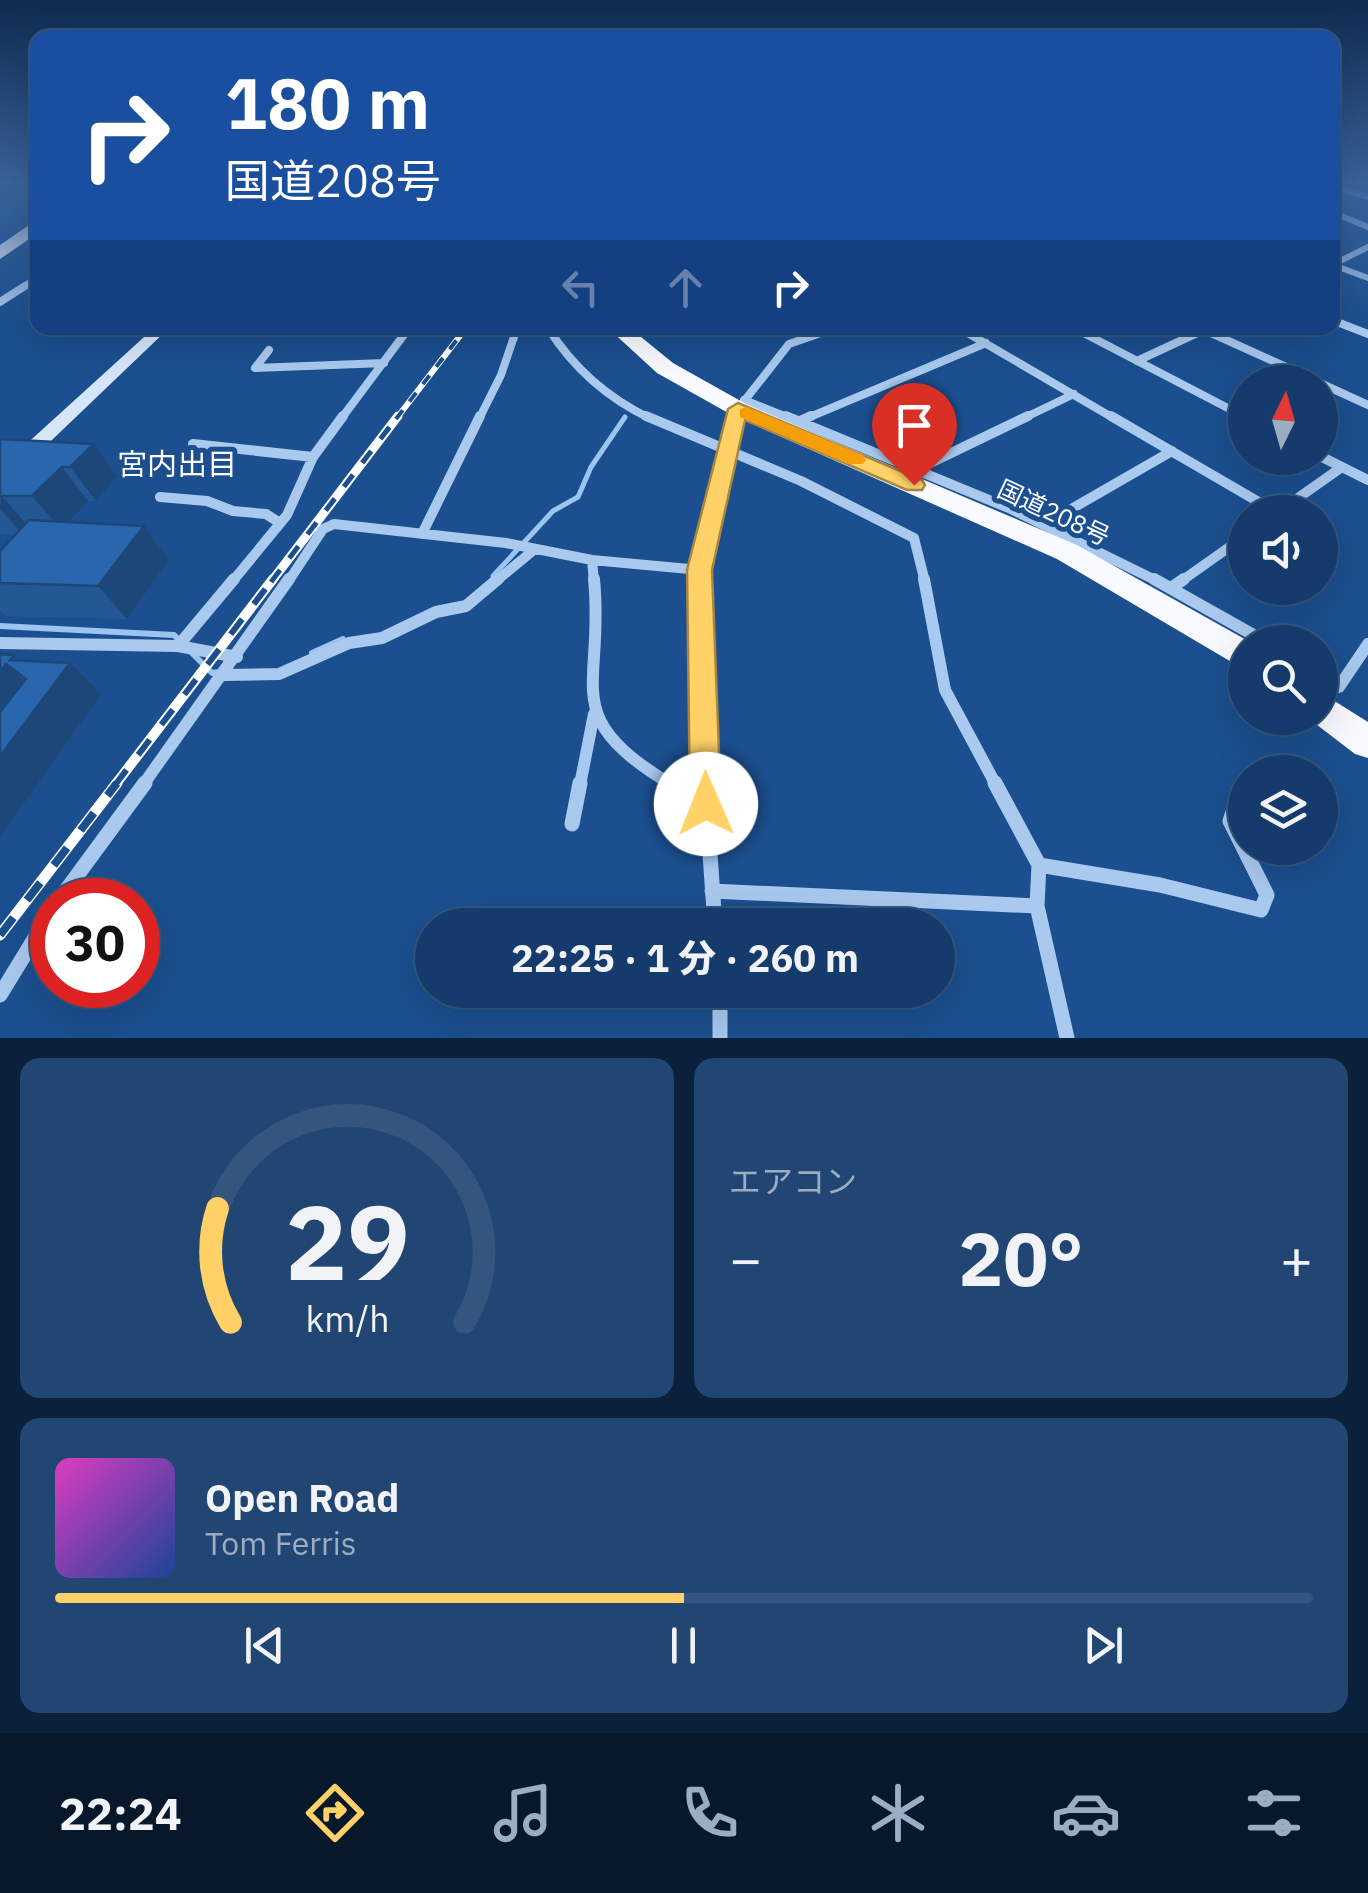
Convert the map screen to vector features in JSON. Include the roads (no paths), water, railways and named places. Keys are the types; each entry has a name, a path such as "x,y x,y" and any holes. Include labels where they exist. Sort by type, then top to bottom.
{"highway":[{"path":"0,254 23,233"},
{"name":"国道208号","path":"626,335 664,368 1067,552 1228,646"},
{"path":"1338,720 1368,742"}],"main road":[{"path":"0,479 154,335"}],"street":[{"path":"1340,261 1368,247"},
{"path":"1340,268 1368,278"},
{"path":"0,302 30,282"},
{"path":"1340,323 1368,334"},
{"path":"178,646 280,523 314,457 405,335"},
{"path":"422,534 502,375 515,335"},
{"path":"552,335 591,381 614,398 729,455 761,464 914,538 945,690 1038,865 1037,906 1067,1038"},
{"path":"714,908 706,804 700,570 741,405 789,344 815,335"},
{"path":"972,335 1247,495"},
{"path":"1087,335 1228,408"},
{"path":"1137,361 1190,335"},
{"path":"1219,335 1281,365"},
{"path":"800,422 986,343"},
{"path":"269,350 255,368 277,371 356,362 384,363"},
{"path":"1338,392 1368,406"},
{"path":"920,468 1074,394"},
{"path":"741,405 800,422 920,468 1048,523 1174,586 1238,625"},
{"path":"193,444 314,457"},
{"path":"1048,523 1172,452"},
{"path":"1338,465 1368,480"},
{"path":"1302,495 1342,467"},
{"path":"160,497 207,501 233,511 266,514 280,523"},
{"path":"75,878 237,657 322,529 334,524 535,548 592,560 700,570"},
{"path":"223,675 279,674 349,644 382,638 436,612 466,606 535,548"},
{"path":"1174,586 1228,548"},
{"path":"572,824 594,714 592,688 597,637 592,560"},
{"path":"0,643 178,646 237,657"},
{"path":"1338,686 1368,644"},
{"path":"594,714 606,735 659,778 706,804"},
{"path":"1038,865 1160,885 1261,910 1267,895 1252,865"},
{"path":"712,891 1037,906"},
{"path":"0,995 30,946"},
{"path":"720,1008 720,1038"}],"waterway":[{"path":"493,576 553,511 578,497 591,467 625,417"},
{"path":"0,626 174,635 179,640"},
{"path":"312,653 343,639"},
{"path":"190,651 212,673 220,672"}],"railway":[{"path":"396,419 461,335"},
{"path":"271,582 398,416"},
{"path":"115,785 273,579"},
{"path":"0,935 117,783"}],"district":[{"name":"宮内出目","path":"177,463"}]}
